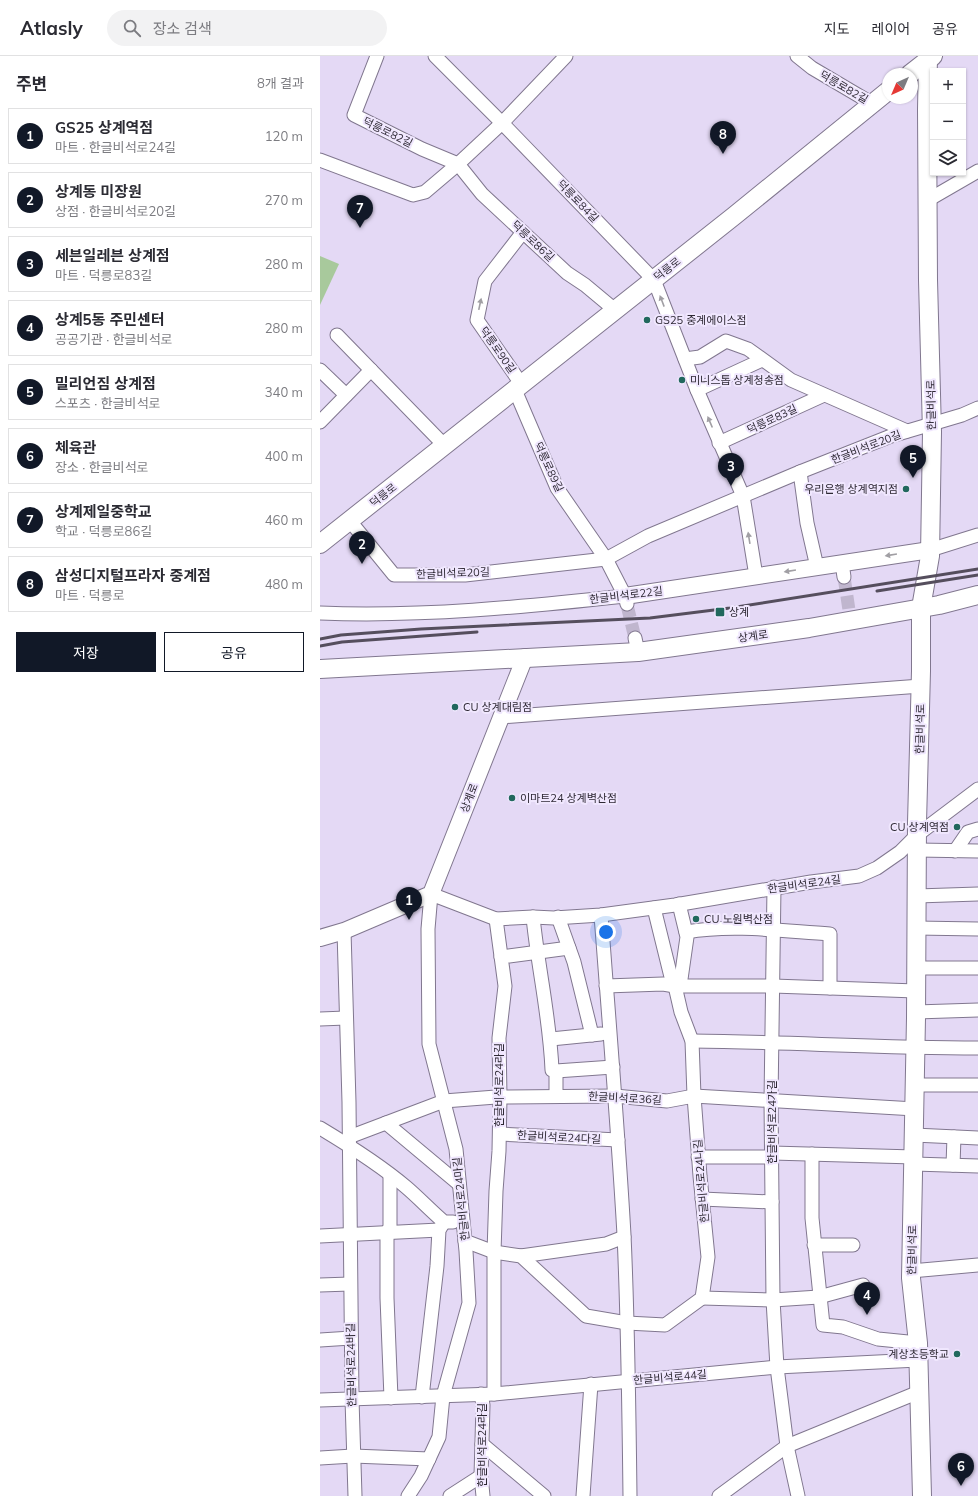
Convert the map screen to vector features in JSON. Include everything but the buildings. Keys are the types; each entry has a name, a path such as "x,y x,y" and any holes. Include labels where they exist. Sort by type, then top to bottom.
{"main road":[{"path":"917,68 930,57"},
{"name":"한글비석로","path":"922,1496 918,1351 911,1271 916,1048 916,928 921,686 921,608 930,556 932,424 928,280 927,110 930,57"},
{"name":"덕릉로","path":"320,544 446,446 882,97"},
{"name":"상계로","path":"320,669 525,657 809,628 850,615 940,605 978,594"}],"street":[{"name":"덕릉로82길","path":"377,56 354,115 422,149 458,164"},
{"name":"덕릉로84길","path":"435,56 654,280"},
{"path":"320,160 413,195 426,192 502,123 566,56"},
{"name":"덕릉로82길","path":"797,56 812,68 873,104"},
{"name":"덕릉로86길","path":"458,164 482,194 567,273 585,285 615,310"},
{"path":"928,200 978,171"},
{"name":"덕릉로90길","path":"518,388 477,320 485,281 523,232"},
{"path":"654,280 697,390 743,496 756,576"},
{"path":"337,335 446,446"},
{"path":"685,359 700,357 726,341 748,349 791,380 907,431"},
{"path":"697,390 762,360"},
{"path":"320,370 346,395"},
{"path":"320,422 371,370"},
{"name":"덕릉로89길","path":"518,388 557,488 606,559"},
{"name":"덕릉로83길","path":"719,443 824,395"},
{"name":"한글비석로20길","path":"350,521 394,575 465,575 606,559 648,536 800,472 907,431 962,415 978,408"},
{"path":"800,472 807,523 817,567"},
{"path":"930,550 978,535"},
{"name":"한글비석로22길","path":"320,613 360,615 470,611 626,600 756,576 817,567 843,570 930,550"},
{"path":"606,559 626,600"},
{"name":"상계로","path":"431,894 525,657"},
{"path":"501,717 921,686"},
{"name":"한글비석로24길","path":"431,894 496,919 558,917 601,915 654,908 774,888 859,876 877,868 900,852 917,843 978,789"},
{"path":"955,851 968,832 978,829"},
{"path":"917,843 955,851 978,851"},
{"name":"한글비석로24가길","path":"774,888 771,1101 773,1300 777,1367 787,1446 798,1496"},
{"path":"320,938 344,931 431,894"},
{"name":"한글비석로24마길","path":"408,1496 421,1476 439,1437 443,1396 469,1303 465,1241 456,1149 429,1044 428,929 431,894"},
{"path":"917,896 978,894"},
{"path":"676,986 687,937 679,904"},
{"name":"한글비석로24나길","path":"654,908 676,986 681,1012 692,1041 698,1158 708,1257 702,1298"},
{"name":"한글비석로24다길","path":"601,915 624,1237 629,1381 630,1496"},
{"path":"533,917 551,1039 552,1070 613,1067"},
{"path":"558,917 574,962 592,1035"},
{"name":"한글비석로24라길","path":"483,1496 481,1476 483,1405 488,1394 496,1191 500,1134 499,1038 505,986 496,919"},
{"path":"916,928 978,928"},
{"path":"686,932 721,929 774,930 830,934 830,988"},
{"name":"한글비석로24바길","path":"344,931 349,1141 353,1456 355,1496"},
{"path":"501,958 569,948"},
{"path":"916,968 978,968"},
{"path":"606,986 663,984 676,986 773,986 916,991"},
{"path":"916,1012 978,1010"},
{"path":"320,1019 346,1018"},
{"path":"551,1039 610,1034"},
{"path":"692,1041 772,1042 916,1048 978,1048"},
{"path":"556,1071 556,1096"},
{"path":"915,1085 978,1085"},
{"name":"한글비석로36길","path":"349,1141 386,1123 444,1101 500,1097 615,1096 667,1101 694,1096 915,1109"},
{"path":"386,1123 459,1184"},
{"path":"320,1128 349,1141 406,1187 441,1226 422,1397"},
{"name":"한글비석로24다길","path":"500,1134 618,1140"},
{"path":"914,1135 978,1138"},
{"path":"954,1137 954,1165"},
{"path":"698,1158 812,1154 978,1166"},
{"path":"812,1154 812,1218 824,1325 843,1327 918,1351"},
{"path":"390,1175 390,1226 387,1232 390,1398"},
{"path":"702,1199 772,1202"},
{"path":"320,1236 387,1232 462,1222"},
{"path":"465,1241 494,1252 521,1256 606,1244 624,1237"},
{"path":"814,1245 853,1245"},
{"path":"521,1256 586,1316 627,1323 664,1325 702,1298 773,1300 820,1297 863,1285"},
{"path":"911,1271 978,1265"},
{"path":"320,1285 350,1284"},
{"path":"320,1340 351,1338"},
{"name":"한글비석로44길","path":"320,1400 488,1394 777,1367 918,1351"},
{"path":"583,1496 591,1384"},
{"path":"719,1496 787,1446 919,1392"},
{"path":"482,1444 544,1496"},
{"path":"320,1458 353,1456 429,1459"},
{"path":"450,1496 481,1476"}],"green space":[{"path":"320,256 339,264 320,305"}],"tunnel":[{"path":"844,577 849,610"},
{"path":"627,605 635,638"}],"railway":[{"path":"320,639 341,635 421,629 650,618 730,608 978,569"},
{"path":"877,591 978,575"},
{"path":"320,646 342,642 477,632"}],"place":[{"name":"삼성디지털프라자 중계점","path":"723,154"},
{"name":"상계제일중학교","path":"360,228"},
{"name":"GS25 중계에이스점","path":"647,320"},
{"name":"미니스톱 상계청송점","path":"682,380"},
{"name":"밀리언짐 상계점","path":"913,478"},
{"name":"세븐일레븐 상계점","path":"731,486"},
{"name":"우리은행 상계역지점","path":"906,489"},
{"name":"상계동 미장원","path":"362,564"},
{"name":"상계","path":"720,612"},
{"name":"CU 상계대림점","path":"455,707"},
{"name":"이마트24 상계벽산점","path":"512,798"},
{"name":"CU 상계역점","path":"957,827"},
{"name":"CU 노원벽산점","path":"696,919"},
{"name":"GS25 상계역점","path":"409,920"},
{"name":"상계5동 주민센터","path":"867,1315"},
{"name":"계상초등학교","path":"957,1354"},
{"name":"체육관","path":"961,1486"}]}
